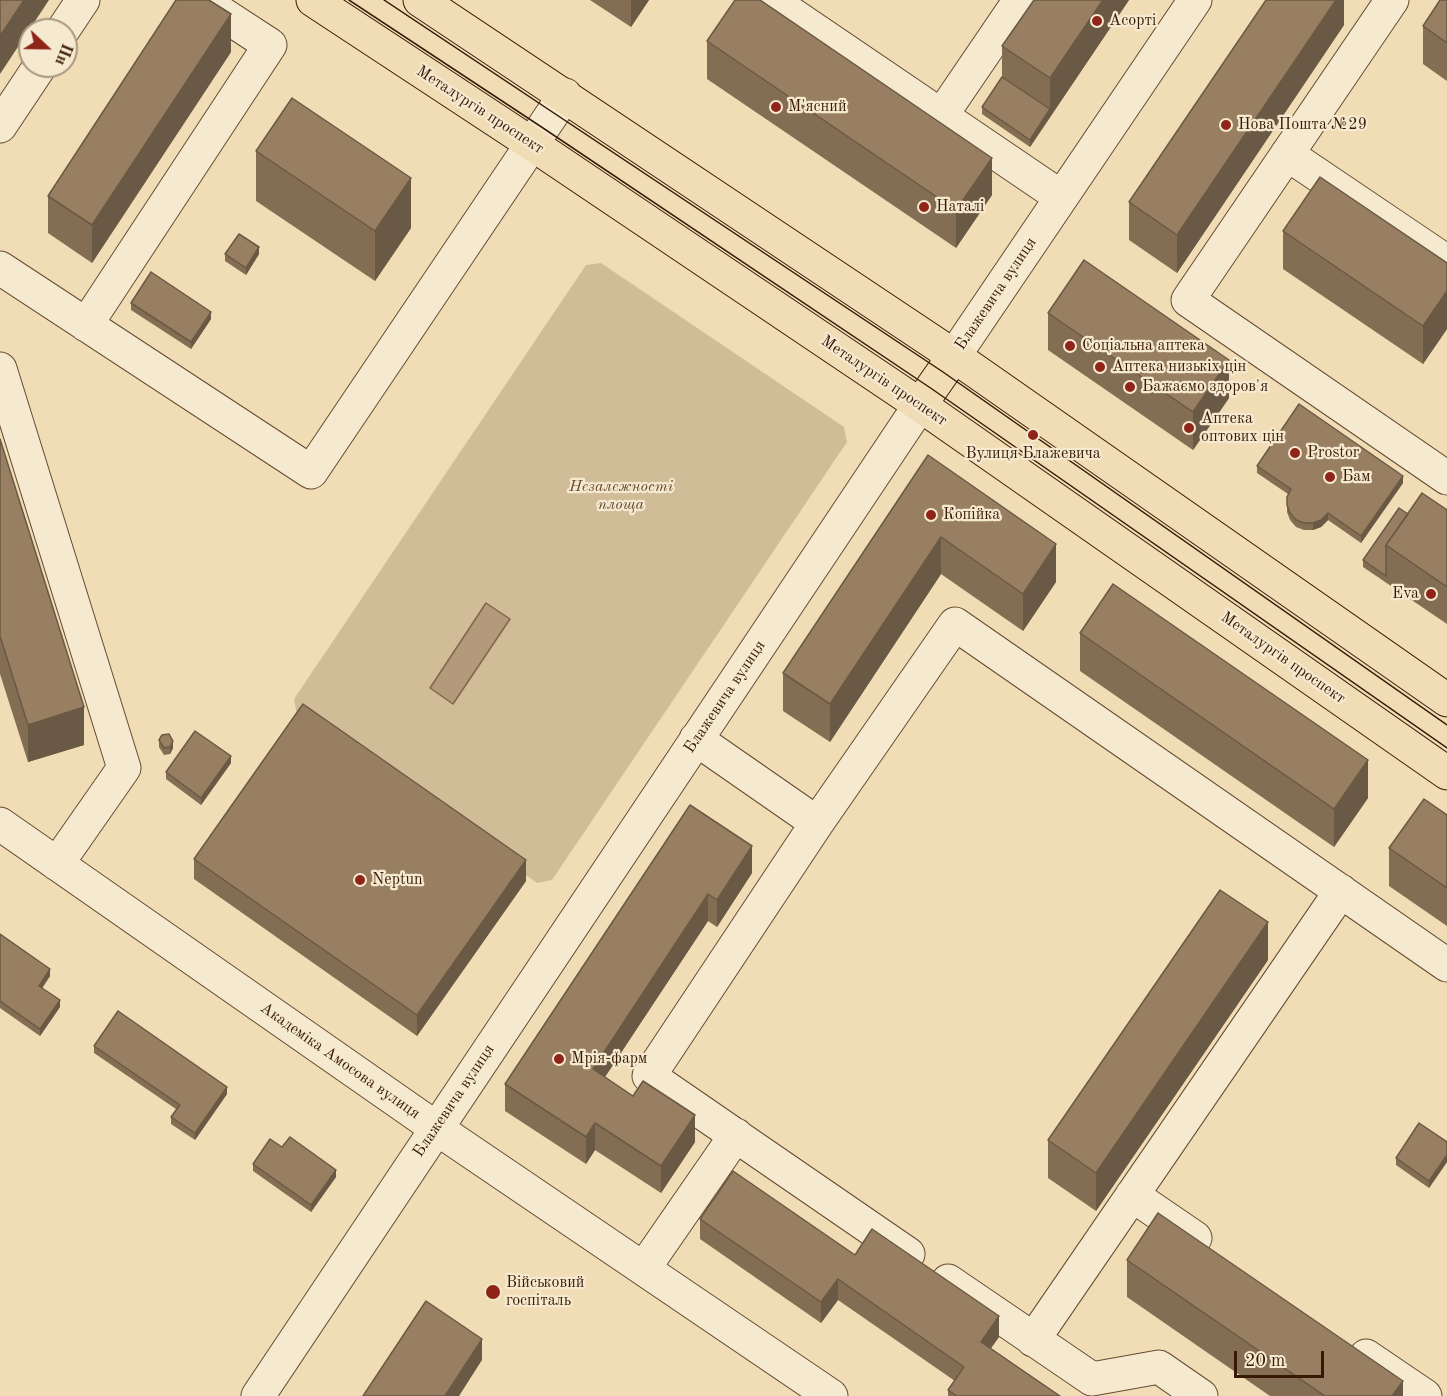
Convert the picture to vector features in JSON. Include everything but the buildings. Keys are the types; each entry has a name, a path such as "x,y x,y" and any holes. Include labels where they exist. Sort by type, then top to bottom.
{"main road":[{"name":"Металургів проспект","path":"313,0 920,405 1447,773"},
{"path":"420,0 954,356 1447,700"},
{"name":"Блажевича вулиця","path":"920,405 954,356"}],"street":[{"path":"71,18 83,0"},
{"path":"86,325 270,45 201,0"},
{"path":"771,0 1061,197"},
{"path":"941,116 1020,0"},
{"name":"Блажевича вулиця","path":"954,356 1195,0"},
{"path":"1384,3 1287,154 1188,300 1447,478"},
{"path":"0,126 32,78"},
{"path":"0,268 311,472 565,95"},
{"path":"1287,154 1447,262"},
{"path":"0,369 124,768 57,864"},
{"name":"Блажевича вулиця","path":"258,1396 920,405"},
{"path":"1201,1396 1159,1367 1092,1379 649,1076 817,824 955,624 1447,965"},
{"path":"696,739 817,824"},
{"name":"Академіка Амосова вулиця","path":"0,824 436,1128 831,1396"},
{"path":"1033,1340 1341,891"},
{"path":"644,1268 736,1135"},
{"path":"1132,1195 1220,1256"},
{"path":"1347,1342 1425,1396"}],"green space":[{"name":"Незалежності площа","path":"601,263 844,427 847,442 552,880 537,883 297,715 294,699 586,265"}],"shaded area":[{"path":"486,603 510,619 453,704 430,688"}],"tram line":[{"path":"349,0 932,389 1447,748"},
{"path":"384,0 943,372 1447,725"}],"place":[{"name":"Асорті","path":"1097,21"},
{"name":"М'ясний","path":"776,107"},
{"name":"Нова Пошта №29","path":"1226,125"},
{"name":"Наталі","path":"924,207"},
{"name":"Соціальна аптека","path":"1070,346"},
{"name":"Аптека низькіх цін","path":"1100,367"},
{"name":"Бажаємо здоров'я","path":"1130,387"},
{"name":"Аптека оптових цін","path":"1189,428"},
{"name":"Вулиця Блажевича","path":"1033,435"},
{"name":"Prostor","path":"1295,453"},
{"name":"Бам","path":"1330,477"},
{"name":"Копійка","path":"931,515"},
{"name":"Eva","path":"1431,594"},
{"name":"Neptun","path":"360,880"},
{"name":"Мрія-фарм","path":"559,1059"},
{"name":"Військовий госпіталь","path":"493,1292"}]}
